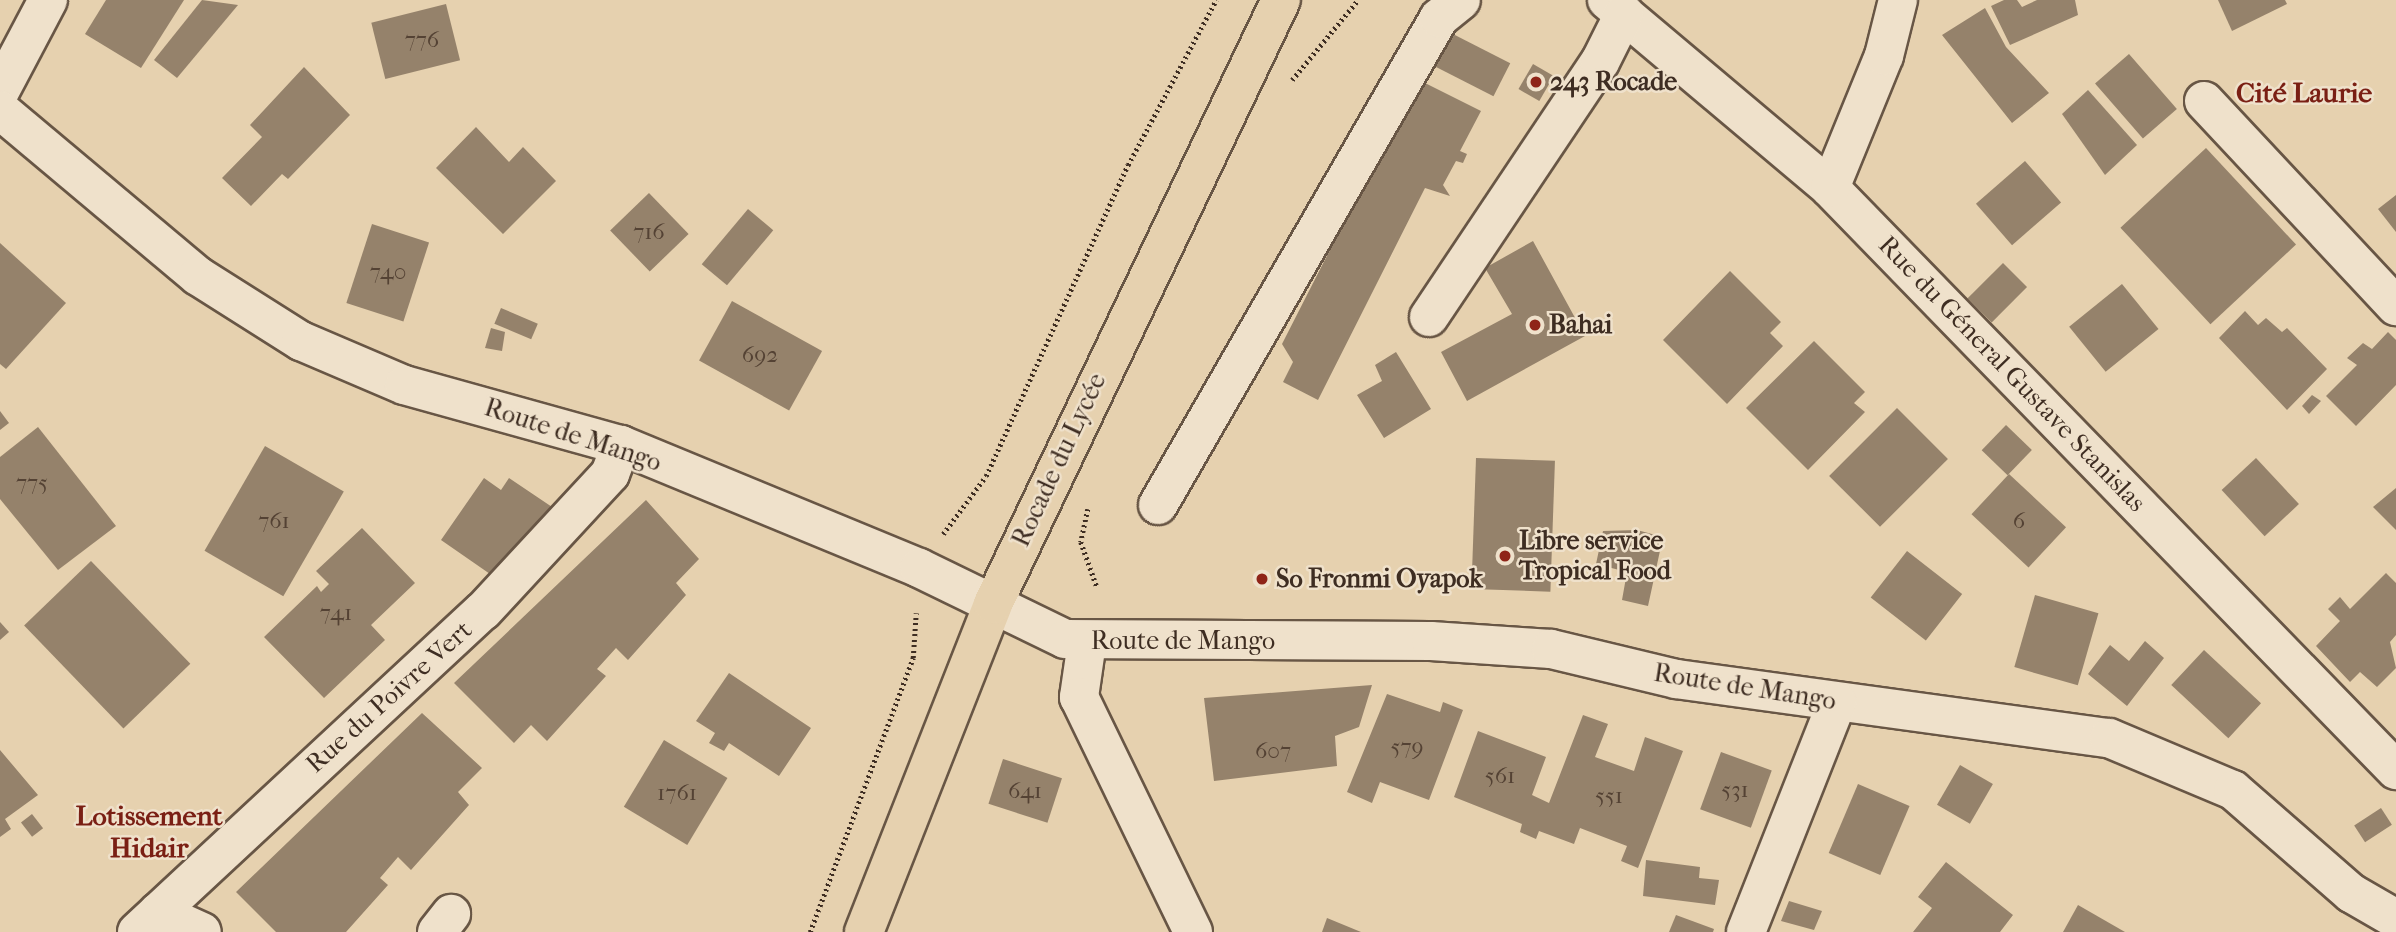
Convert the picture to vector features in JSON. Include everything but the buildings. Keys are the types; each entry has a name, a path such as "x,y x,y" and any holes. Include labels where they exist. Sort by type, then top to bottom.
{"main road":[{"name":"Rocade du Lycée","path":"864,932 993,604 1280,0"}],"street":[{"path":"0,92 48,0"},
{"path":"1158,505 1439,18 1461,0"},
{"path":"1830,188 1884,56 1898,0"},
{"path":"1429,317 1600,62 1616,7"},
{"name":"Rue du Géneral Gustave Stanislas","path":"1616,7 1830,188 2396,770"},
{"path":"2204,101 2396,306"},
{"name":"Route de Mango","path":"0,110 198,276 301,341 404,384 621,445 919,568 1065,639 1087,642 1431,640 1551,649 1676,679 2109,738 2174,762 2233,790 2351,893 2393,923"},
{"name":"Rue du Poivre Vert","path":"147,922 483,611 610,474 621,445"},
{"path":"1087,642 1079,697 1193,932"},
{"path":"1746,932 1837,702"},
{"path":"147,922 202,932"}],"path":[{"path":"810,932 913,658 919,568 986,476 1128,165 1216,0"}],"place":[{"name":"243 Rocade","path":"1536,82"},
{"name":"Bahai","path":"1535,325"},
{"name":"Libre service Tropical Food","path":"1505,556"},
{"name":"So Fronmi Oyapok","path":"1262,579"}],"district":[{"name":"Cité Laurie","path":"2304,93"},
{"name":"Lotissement Hidair","path":"149,832"}]}
